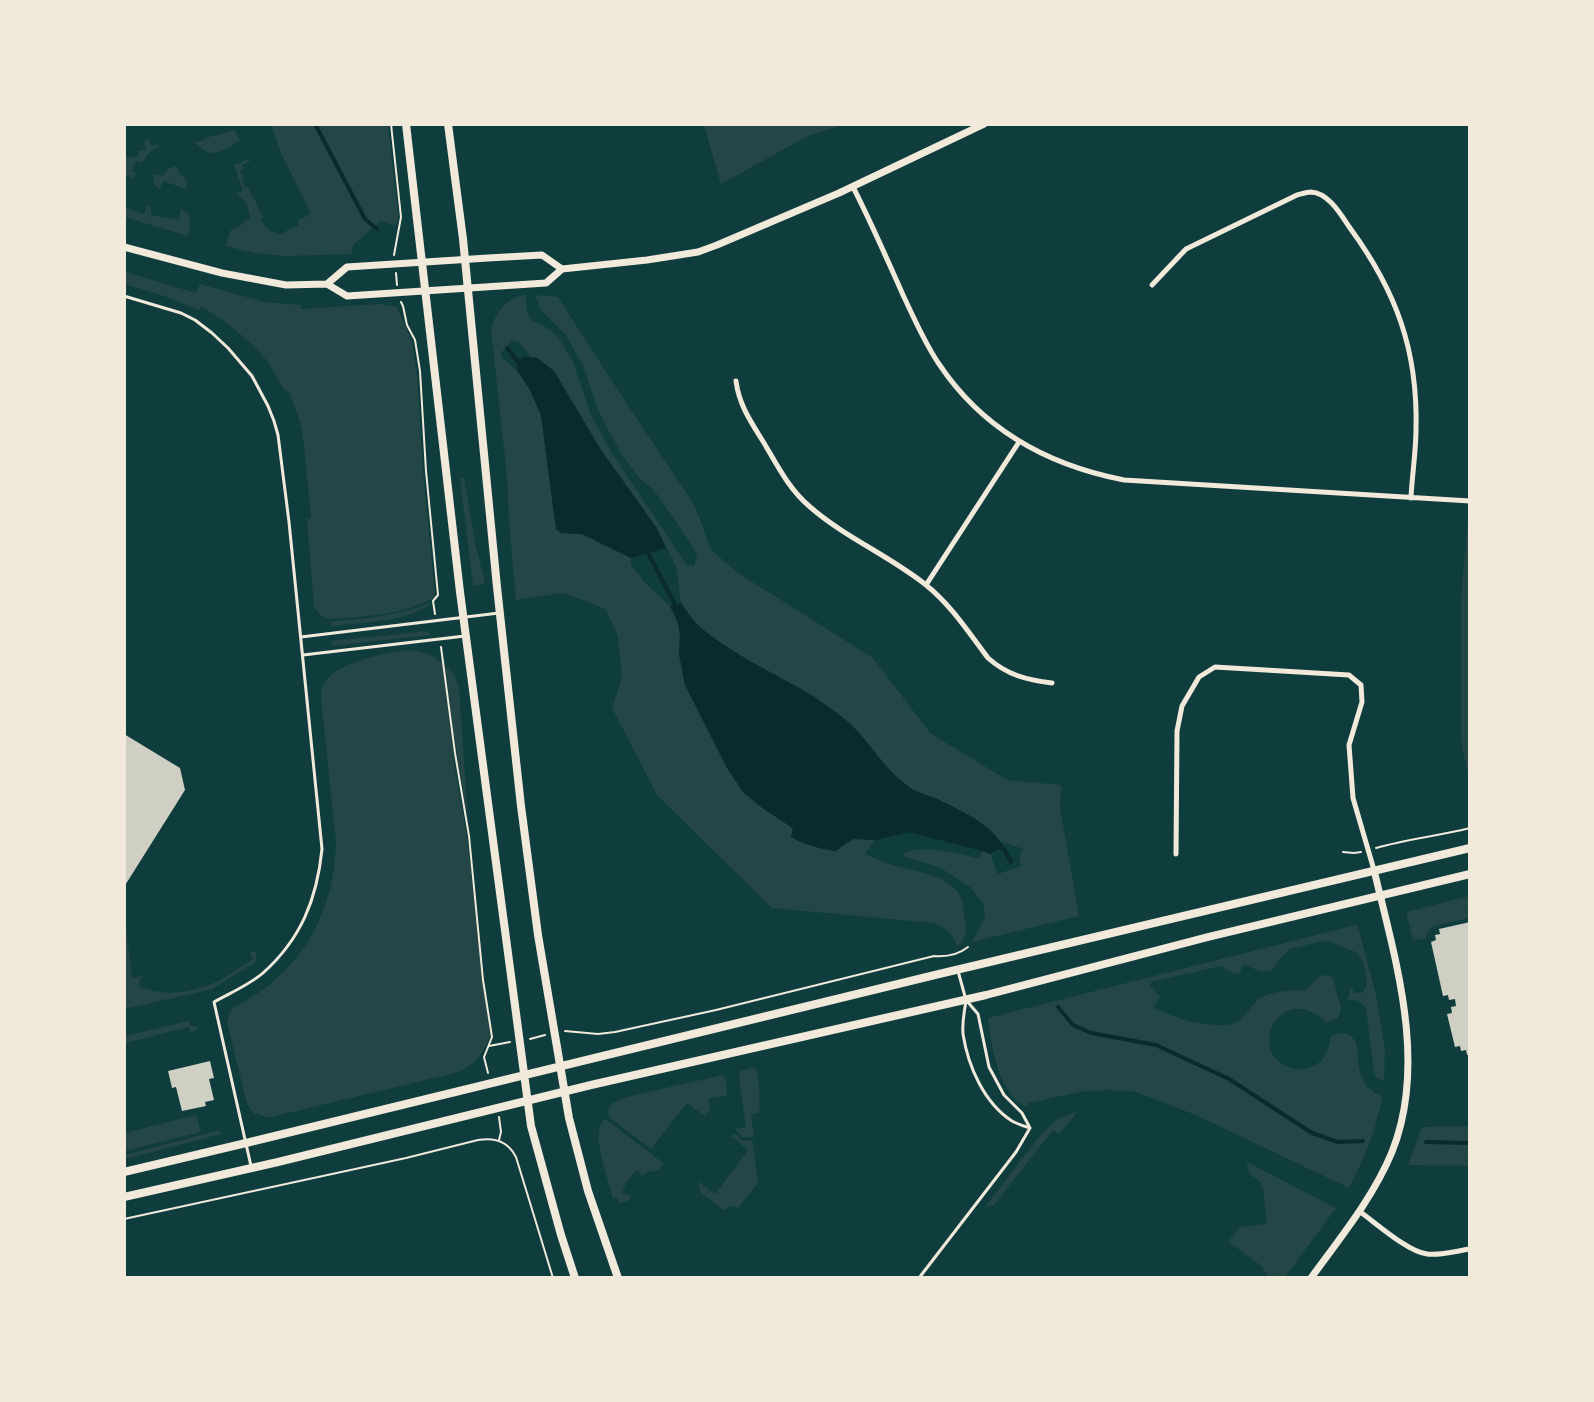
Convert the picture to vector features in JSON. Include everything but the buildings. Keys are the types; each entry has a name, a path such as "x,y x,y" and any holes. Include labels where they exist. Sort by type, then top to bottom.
{"main road":[{"path":"406,124 466,636 531,1126 561,1235 576,1278"},
{"path":"448,124 465,260 521,806 538,934 569,1118 588,1191 618,1278"},
{"path":"124,1172 958,969 1470,848"},
{"path":"124,1197 565,1091 966,1000 1208,937 1470,874"}],"street":[{"path":"124,247 222,273 286,285 327,284 347,296 546,283 562,269 698,252 853,187 984,124"},
{"path":"853,187 924,339 958,390 983,414 1019,442 1052,459 1076,469 1124,480 1470,501"},
{"path":"1152,285 1186,249 1297,195 1311,192 1324,196 1363,245 1382,277 1403,325 1411,354 1416,429 1411,498"},
{"path":"327,284 347,267 422,262 542,255 562,269"},
{"path":"736,381 738,396 745,413 781,472 807,505 926,585 942,599 996,666 1028,680 1052,683"},
{"path":"926,585 1019,442"},
{"path":"1176,854 1177,731 1182,706 1199,677 1215,667 1349,675 1361,685 1362,702 1349,745 1351,788 1386,916 1403,997 1406,1032 1406,1088 1401,1122 1392,1153 1374,1188 1311,1278"},
{"path":"1359,1211 1410,1248 1426,1254 1470,1249"}],"lane":[{"path":"124,296 181,313 195,320 228,348 252,376 268,406 278,435 322,838 320,873 315,893 299,930 261,974 214,1002 252,1168"},
{"path":"301,637 500,613"},
{"path":"303,655 466,636"},
{"path":"958,969 966,1000 963,1034 973,1072 988,1099 1013,1122 1030,1128"},
{"path":"966,1000 978,1014 989,1066 1004,1095 1022,1113 1030,1128"},
{"path":"919,1278 1016,1152 1030,1128"}],"path":[{"path":"391,124 401,217 394,254 399,299 407,325 415,340 420,371 426,471 438,595 433,601"},
{"path":"443,660 469,836 483,980 492,1037 485,1053 485,1060"},
{"path":"1380,847 1470,828"},
{"path":"1343,852 1354,853"},
{"path":"489,1046 568,1031 598,1034 615,1032 716,1010 934,956 943,957 961,953 968,947"},
{"path":"124,1219 490,1138 500,1140 516,1157 553,1278"}],"shaded area":[{"path":"704,124 844,125 810,135 721,184"},
{"path":"271,125 388,125 398,213 395,226 381,221 353,245 352,254 286,256 254,253 226,246 230,231 251,219 246,202 236,193 243,191 234,165 249,159 250,161 242,165 244,169 240,171 243,177 241,178 263,217 261,219 271,233 275,231 278,235 299,225 297,221 311,214 281,153"},
{"path":"235,130 240,141 217,153 207,151 194,142 205,140 205,138"},
{"path":"149,139 151,146 159,144 159,146 149,153 142,163 136,161 132,171 136,173 134,179 125,174 125,157 139,156 138,151 146,150 144,142"},
{"path":"176,166 187,181 186,189 163,181 159,190 154,183 153,174 163,176 168,169"},
{"path":"147,206 151,207 151,215 179,220 181,210 188,214 190,220 187,236 125,217 125,208 144,214"},
{"path":"125,272 196,293 200,284 265,302 301,305 301,309 381,304 397,307 412,342 417,375 423,471 435,596 433,598 396,612 356,617 328,619 314,608 307,519 311,518 303,436 289,391 285,391 261,354 228,325 201,306 199,310 125,284"},
{"path":"526,295 526,308 530,319 559,338 573,362 591,415 613,455 686,564 694,566 697,554 653,489 639,478 620,452 599,412 583,366 566,335 541,310 535,295 558,297 695,506 711,550 738,573 873,658 930,733 1007,780 1061,785 1060,808 1079,916 972,942 985,918 983,903 970,887 939,867 902,854 919,849 929,849 978,858 983,851 990,854 998,874 1021,866 1019,858 1023,849 1000,841 988,828 967,815 910,788 886,768 850,723 813,695 748,660 696,624 681,603 676,566 656,527 601,450 554,371 537,358 531,357 519,342 513,340 501,353 502,358 517,370 530,390 541,415 556,529 561,533 582,534 631,558 631,564 645,583 670,606 678,623 679,654 685,685 727,768 743,792 793,829 836,851 854,839 875,840 865,854 888,864 930,875 946,882 962,899 966,925 964,937 957,946 948,931 934,923 772,908 657,795 612,708 622,678 618,636 606,609 564,593 516,600 507,477 491,329 503,306 519,296"},
{"path":"524,357 537,358 554,371 601,450 656,527 666,548 631,558 582,534 561,533 556,529 541,415 530,390 517,370 517,361"},
{"path":"460,478 464,478 475,543 485,583 473,586"},
{"path":"1468,519 1470,519 1469,781 1461,740 1461,599"},
{"path":"430,603 420,610 396,618 331,626 331,622 393,614"},
{"path":"681,603 695,622 713,637 821,702 849,723 899,779 918,792 974,818 990,830 1003,846 990,854 909,832 875,840 854,839 836,851 813,846 791,837 793,828 743,792 727,768 685,685 679,654 678,623 670,606"},
{"path":"429,631 430,635 332,646 331,641"},
{"path":"408,650 434,657 442,663 455,768 467,838 490,1035 485,1048 477,1058 468,1067 455,1073 271,1117 257,1113 255,1115 247,1104 227,1022 234,1008 266,987 290,965 312,934 327,899 335,861 336,842 321,698 323,687 330,676 350,664 375,656"},
{"path":"445,664 454,674 459,688 468,820 453,728"},
{"path":"1469,896 1469,918 1431,927 1425,939 1413,940 1407,912"},
{"path":"125,920 132,978 142,976 138,986 147,989 166,993 193,990 228,976 253,959 251,951 256,952 256,960 212,989 130,1008 125,1007"},
{"path":"1356,925 1375,991 1385,1048 1384,1081 1377,1078 1374,1072 1366,1008 1358,1001 1349,1001 1347,997 1350,994 1349,989 1355,993 1362,993 1367,986 1364,964 1358,953 1328,941 1319,942 1289,949 1274,968 1268,971 1256,970 1246,965 1241,966 1241,972 1234,974 1221,966 1151,982 1150,985 1160,997 1153,1008 1191,1021 1227,1025 1238,1022 1257,1001 1267,995 1306,990 1320,976 1327,975 1333,978 1341,1008 1338,1018 1326,1023 1311,1012 1297,1009 1285,1012 1270,1032 1269,1045 1274,1057 1286,1066 1300,1070 1314,1066 1322,1060 1329,1047 1331,1036 1345,1033 1351,1036 1356,1043 1363,1081 1374,1092 1382,1096 1369,1144 1349,1188 1198,1116 1132,1091 1085,1091 1028,1103 1027,1107 1017,1101 1003,1081 994,1055 988,1018"},
{"path":"189,1021 190,1025 199,1027 191,1034 189,1027 125,1043 125,1036"},
{"path":"754,1067 759,1082 760,1112 751,1114 754,1137 742,1137 735,1129 746,1127 740,1071"},
{"path":"723,1075 726,1080 727,1094 708,1098 710,1110 705,1116 687,1103 651,1149 609,1117 610,1105 622,1098"},
{"path":"1075,1112 1076,1114 1059,1134 1053,1130 994,1205 985,1207 1042,1133 1057,1120"},
{"path":"196,1115 201,1132 125,1151 125,1133"},
{"path":"604,1119 663,1163 660,1170 648,1172 642,1176 637,1170 627,1181 622,1193 631,1195 630,1200 619,1203 617,1197 613,1198 599,1146 600,1126"},
{"path":"1469,1126 1469,1166 1408,1165 1422,1127"},
{"path":"220,1130 221,1134 125,1159 125,1155"},
{"path":"736,1134 742,1141 752,1140 758,1183 738,1208 731,1206 723,1210 701,1193 698,1184 699,1182 715,1194 748,1150 731,1136"},
{"path":"1249,1163 1336,1208 1285,1277 1265,1277 1268,1274 1263,1270 1264,1268 1228,1241 1241,1227 1267,1224 1263,1188 1260,1185 1262,1183 1248,1172"}],"waterway":[{"path":"315,124 365,219 377,229"},
{"path":"507,348 520,364"},
{"path":"648,548 648,553 677,608"},
{"path":"998,845 1004,849 1011,862"},
{"path":"1058,1007 1073,1025 1091,1033 1156,1045 1229,1079 1312,1133 1338,1142 1363,1141"},
{"path":"1426,1142 1470,1143"}]}
